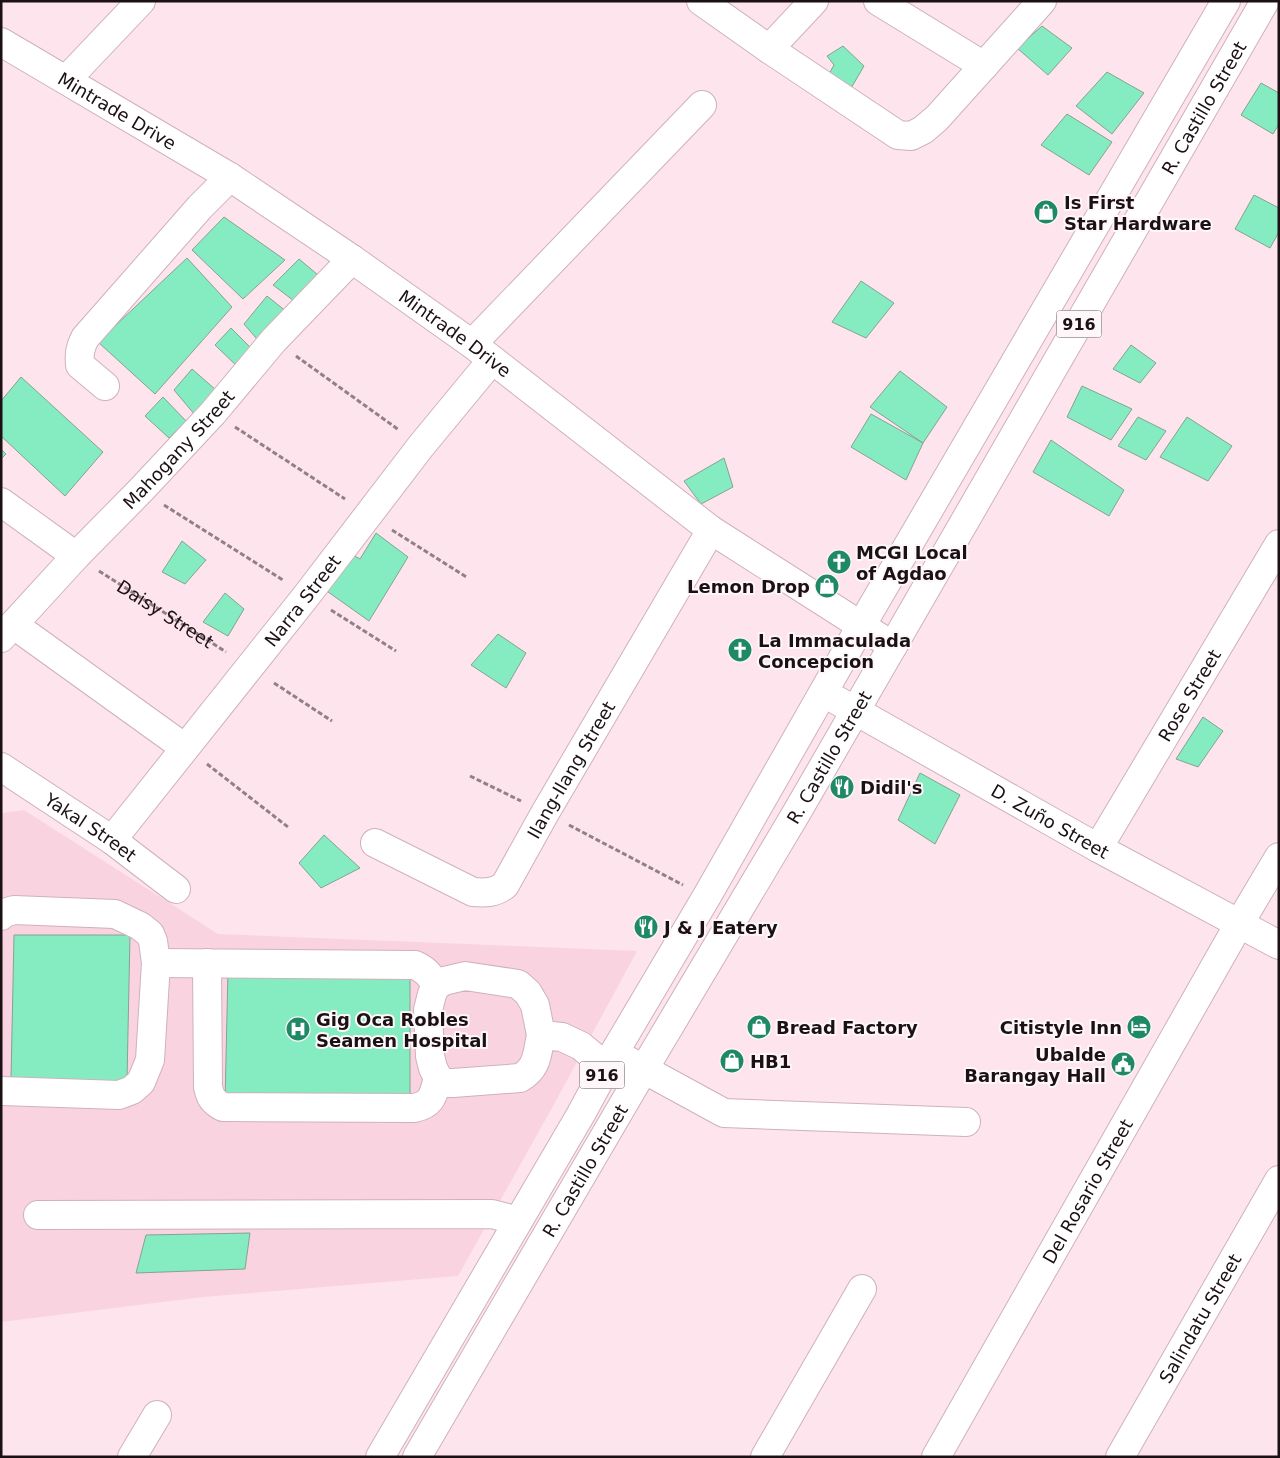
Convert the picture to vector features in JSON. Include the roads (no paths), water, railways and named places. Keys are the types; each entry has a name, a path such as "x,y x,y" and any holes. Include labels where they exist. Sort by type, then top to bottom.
{"street":[{"path":"66,80 141,1"},
{"path":"701,1 898,135 912,136 923,130 937,118 1037,3"},
{"path":"769,49 814,1"},
{"path":"878,1 984,66"},
{"name":"R. Castillo Street","path":"380,1457 581,1114 610,1060 707,896 861,626 1226,1"},
{"name":"R. Castillo Street","path":"417,1457 856,711 1264,1"},
{"name":"Mintrade Drive","path":"1,42 230,177 352,259 482,352 711,530 893,646"},
{"name":"Narra Street","path":"112,840 369,515 421,446 482,352 702,105"},
{"path":"105,386 80,365 80,347 85,338 200,207 230,177"},
{"name":"Mahogany Street","path":"7,631 213,413 274,340 352,259"},
{"path":"1,502 76,556"},
{"name":"Ilang-Ilang Street","path":"375,843 473,892 486,893 497,891 505,885 545,813 711,530"},
{"name":"Rose Street","path":"1098,848 1279,544"},
{"path":"7,631 185,748"},
{"name":"D. Zuño Street","path":"824,693 1098,848 1279,945"},
{"name":"Yakal Street","path":"1,767 112,840 176,889"},
{"name":"Del Rosario Street","path":"936,1457 1279,857"},
{"path":"1,916 14,910 115,914 140,926 150,934 156,963 150,1060 141,1082 132,1090 119,1095 1,1091"},
{"path":"156,963 415,965 423,968 430,974 436,986"},
{"path":"207,963 208,1087 214,1103 222,1107 414,1108 423,1106 432,1098 438,1078"},
{"path":"465,976 518,984 528,993 535,1005 541,1035 535,1063 528,1074 520,1078 453,1084 445,1083 438,1078 432,1068 430,1056 428,1010 432,994 436,986 444,981 465,976"},
{"path":"541,1035 562,1037 610,1060 644,1069 724,1113 966,1122"},
{"name":"Salindatu Street","path":"1120,1457 1279,1180"},
{"path":"38,1215 492,1214 518,1221"},
{"path":"765,1457 862,1289"},
{"path":"132,1457 158,1415"}],"place":[{"name":"Is First Star Hardware","path":"1046,212"},
{"name":"MCGI Local of Agdao","path":"839,562"},
{"name":"Lemon Drop","path":"827,586"},
{"name":"La Immaculada Concepcion","path":"740,650"},
{"name":"Didil's","path":"842,787"},
{"name":"J & J Eatery","path":"646,927"},
{"name":"Bread Factory","path":"759,1027"},
{"name":"Citistyle Inn","path":"1139,1027"},
{"name":"Gig Oca Robles Seamen Hospital","path":"298,1029"},
{"name":"HB1","path":"732,1061"},
{"name":"Ubalde Barangay Hall","path":"1123,1064"}]}
